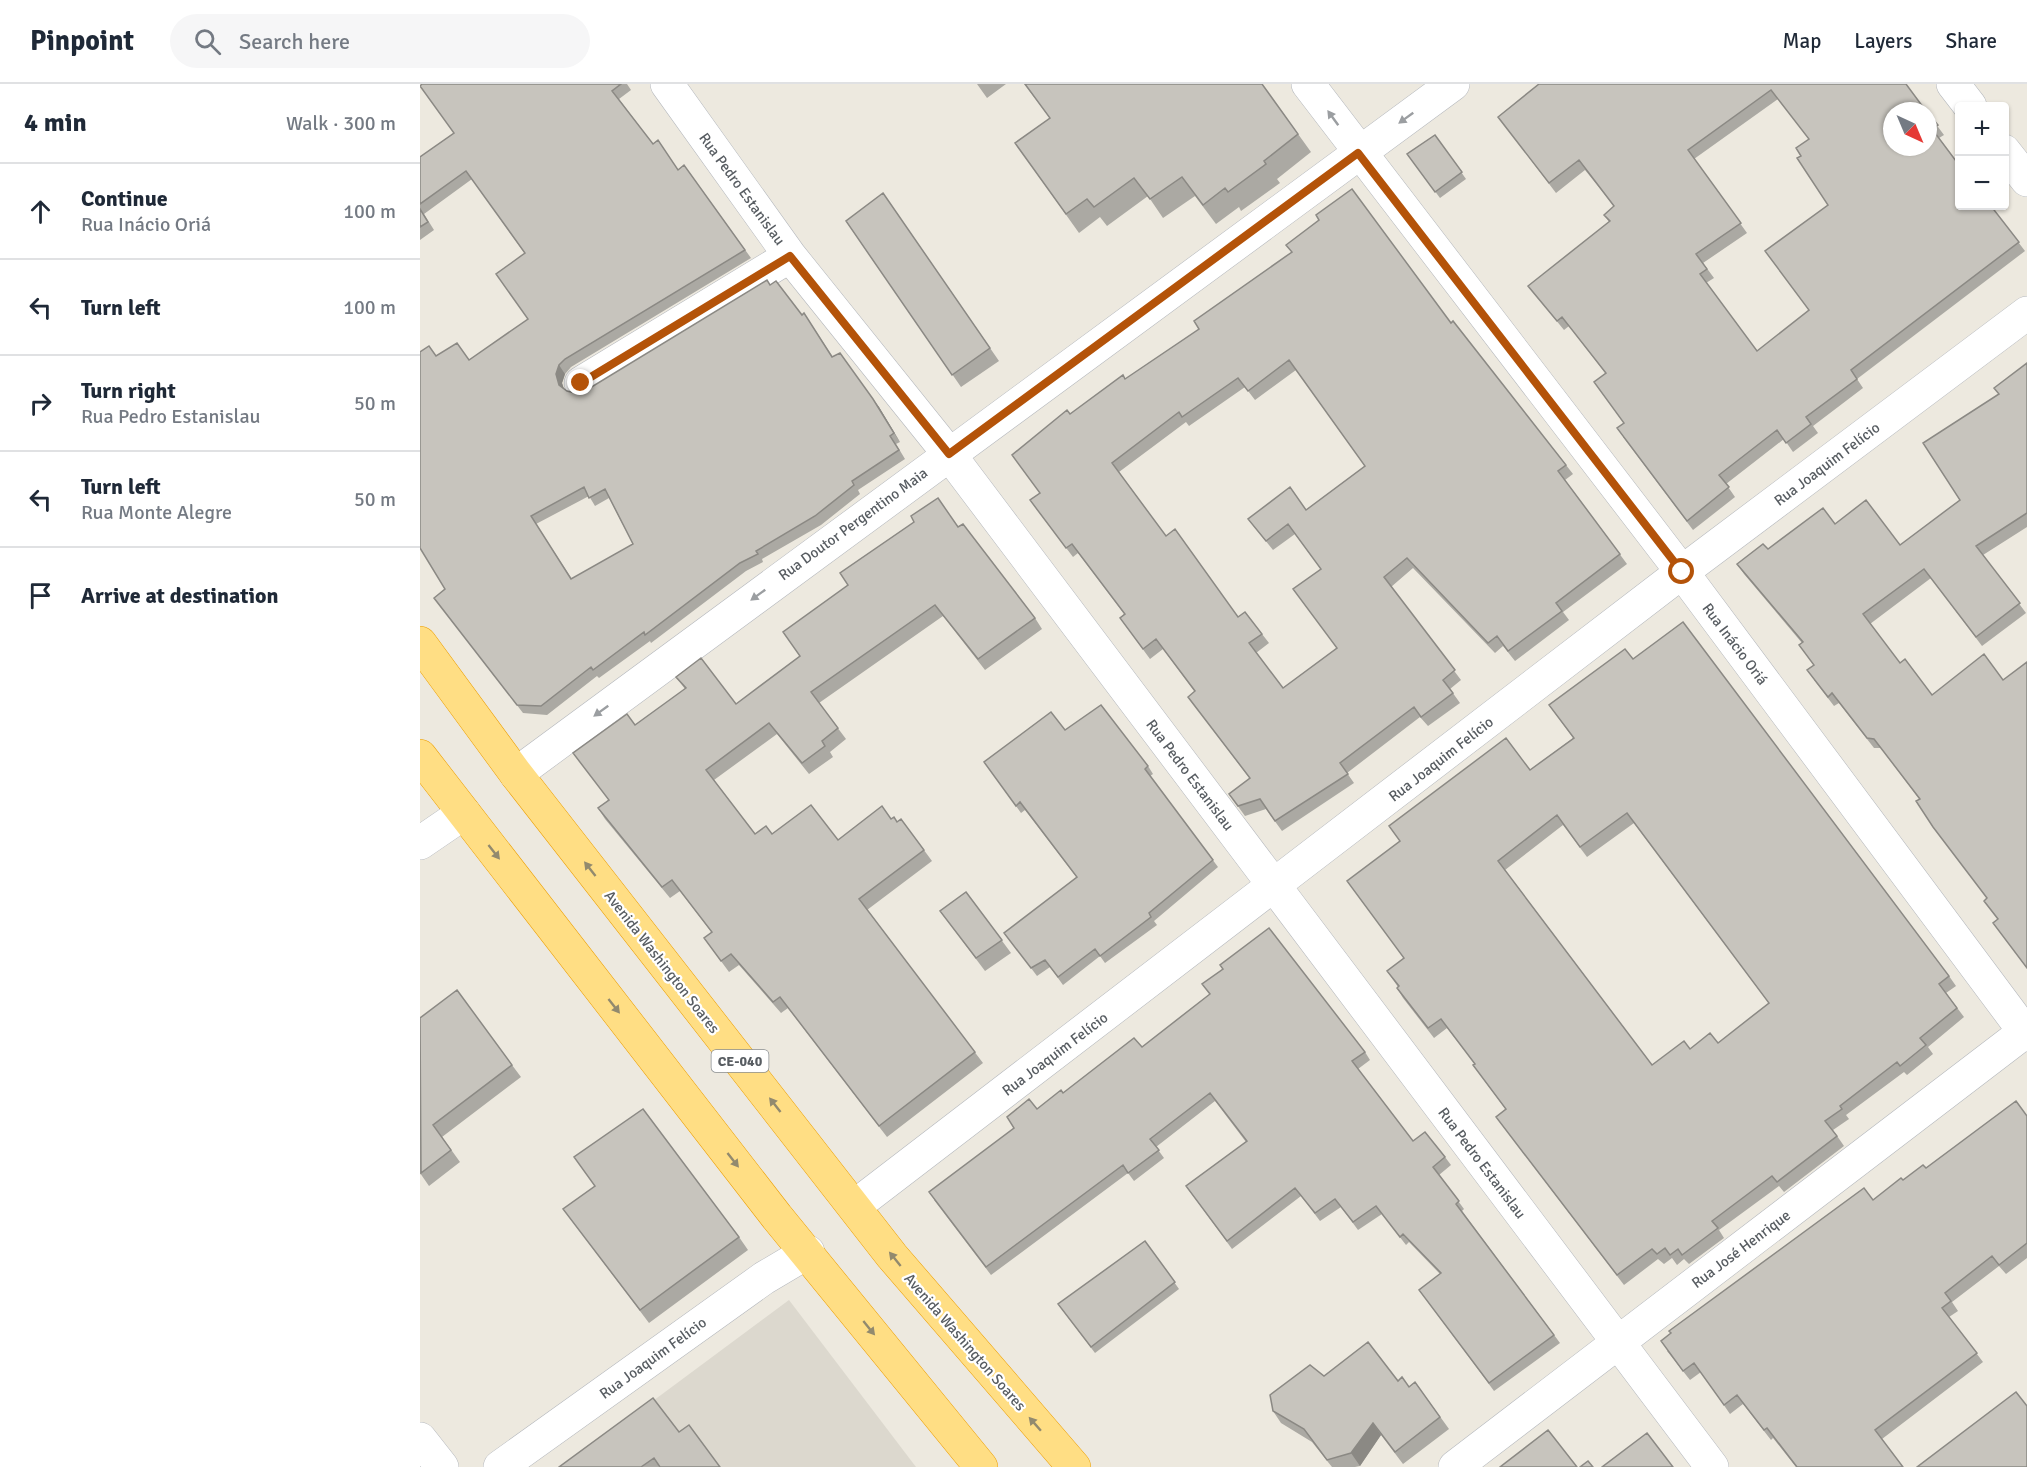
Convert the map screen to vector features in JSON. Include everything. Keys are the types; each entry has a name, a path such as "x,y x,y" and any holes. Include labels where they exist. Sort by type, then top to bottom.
{"highway":[{"name":"Avenida Washington Soares","path":"420,643 516,774 899,1265 1074,1467"},
{"path":"420,756 777,1217 808,1252 981,1467"}],"street":[{"name":"Rua Pedro Estanislau","path":"667,84 790,256 949,454 1712,1467"},
{"name":"Rua Inácio Oriá","path":"1308,84 1358,153 1682,572 2026,1033"},
{"name":"Rua Doutor Pergentino Maia","path":"516,774 1453,84"},
{"path":"1953,84 1967,102"},
{"path":"2008,156 2027,180"},
{"path":"581,383 790,256"},
{"name":"Rua Joaquim Felício","path":"855,1206 1682,572 2027,313"},
{"path":"420,843 464,813"},
{"name":"Rua José Henrique","path":"1455,1467 2026,1033"},
{"name":"Rua Joaquim Felício","path":"500,1467 764,1278 808,1252"},
{"path":"420,1439 442,1467"}],"shaded area":[{"path":"789,1300 916,1467 564,1467"}],"building":[{"path":"422,84 621,84 612,91 653,144 658,140 678,170 684,165 745,250 565,359 559,365 556,374 559,385 575,393 585,391 767,280 770,285 776,281 802,315 804,313 832,357 840,353 894,433 890,436 899,450 852,481 854,485 815,516 756,551 758,554 740,563 645,635 644,632 593,670 591,667 541,706 517,705 434,598 445,589 420,548 420,352 429,346 436,356 457,343 469,360 528,319 496,274 525,253 466,171 420,204 420,157 454,133 420,86","holes":["584,487 589,498 605,489 633,544 571,579 531,516"]},
{"path":"1025,84 1262,84 1298,134 1264,161 1266,164 1228,192 1225,188 1203,205 1182,177 1150,199 1134,178 1094,207 1087,199 1066,214 1015,143 1050,118"},
{"path":"1539,84 1906,84 1919,102 1883,102 1883,156 1937,156 1937,136 1955,160 1955,210 1994,210 2019,242 1851,370 1857,379 1806,417 1811,424 1786,443 1777,430 1719,475 1729,487 1687,521 1617,428 1624,423 1594,382 1606,373 1562,317 1557,321 1528,286 1610,221 1604,215 1614,206 1579,160 1549,183 1498,117","holes":["1771,90 1809,139 1796,148 1801,156 1797,158 1828,205 1765,251 1809,310 1757,351 1700,274 1707,269 1696,254 1741,223 1688,150"]},
{"path":"1435,135 1462,172 1435,192 1407,154"},
{"path":"1352,189 1451,323 1453,321 1566,465 1558,471 1620,554 1556,603 1562,611 1508,651 1497,636 1488,643 1407,558 1384,577 1455,670 1443,680 1453,693 1421,717 1414,707 1340,763 1348,774 1275,821 1260,799 1238,806 1229,794 1250,778 1188,697 1195,691 1156,639 1143,649 1120,618 1125,614 1072,544 1066,548 1030,500 1040,493 1012,455 1067,410 1070,414 1123,375 1125,379 1199,329 1194,321 1292,252 1286,245 1319,220 1316,215","holes":["1289,360 1365,466 1306,510 1290,487 1248,519 1266,541 1288,524 1321,569 1293,589 1337,648 1283,688 1249,643 1262,634 1245,612 1238,617 1175,529 1166,536 1112,463 1179,412 1182,417 1238,378 1248,391"]},
{"path":"883,193 990,348 952,375 846,221"},
{"path":"420,209 428,222 420,227"},
{"path":"2027,363 2027,513 1976,546 2020,603 1976,637 1924,569 1863,614 1900,663 1905,659 1932,695 1984,654 2003,680 2027,662 2027,968 1993,923 1998,919 1984,901 1987,898 1933,827 1916,801 1920,799 1874,739 1867,738 1832,693 1828,697 1807,670 1814,665 1799,645 1803,642 1737,564 1763,544 1768,549 1823,508 1835,524 1866,500 1900,545 1960,500 1923,443 1999,394 1994,388"},
{"path":"938,498 958,527 963,524 1035,618 978,659 935,605 811,692 838,728 822,741 825,746 802,763 769,723 706,770 755,834 766,826 772,834 811,805 838,840 882,806 891,819 894,817 897,822 901,819 924,850 859,899 975,1052 879,1126 780,997 773,1002 731,954 721,961 704,938 712,932 672,880 662,887 598,808 609,800 573,753 627,714 635,725 686,688 676,677 701,658 736,704 800,656 783,632 848,585 840,573 914,522 911,516"},
{"path":"1683,622 1949,976 1939,984 1957,1008 1920,1038 1926,1045 1900,1066 1897,1062 1840,1106 1842,1109 1825,1121 1837,1136 1777,1182 1772,1176 1712,1221 1718,1228 1682,1255 1678,1249 1670,1255 1665,1248 1657,1254 1652,1249 1617,1275 1496,1117 1506,1109 1441,1019 1428,1028 1397,988 1399,986 1387,971 1404,958 1347,881 1400,841 1389,826 1506,738 1530,770 1574,738 1549,705 1625,649 1633,659","holes":["1627,813 1769,1003 1718,1043 1710,1033 1690,1049 1684,1041 1652,1065 1498,861 1557,815 1580,847"]},
{"path":"1101,705 1148,766 1145,769 1213,860 1149,913 1151,917 1100,956 1095,949 1058,977 1045,960 1031,968 1004,933 1077,877 1020,802 1016,806 984,762 1051,712 1065,730"},
{"path":"966,892 1002,940 976,958 940,911"},
{"path":"1269,928 1365,1052 1352,1061 1413,1141 1425,1132 1445,1157 1433,1167 1459,1201 1456,1204 1554,1335 1489,1383 1419,1290 1441,1273 1403,1234 1400,1237 1376,1206 1353,1222 1335,1199 1315,1213 1295,1188 1227,1241 1186,1186 1247,1141 1210,1093 1150,1139 1159,1150 1128,1173 1123,1165 986,1267 929,1192 1014,1128 1007,1117 1029,1099 1037,1109 1061,1090 1063,1093 1134,1038 1142,1047 1210,994 1202,984 1223,969 1220,965"},
{"path":"457,990 512,1065 433,1125 451,1150 421,1173 420,1018"},
{"path":"2016,1101 2027,1116 2027,1243 1999,1265 1992,1256 1945,1293 1951,1301 1942,1308 1977,1353 1875,1430 1903,1467 1797,1467 1767,1428 1764,1430 1737,1395 1724,1405 1694,1363 1683,1371 1661,1341 1671,1333 1669,1331 1864,1188 1873,1200 1901,1178 1903,1180 1923,1165 1926,1168"},
{"path":"643,1109 739,1237 640,1310 563,1209 595,1186 574,1157"},
{"path":"1145,1241 1175,1282 1091,1347 1058,1304"},
{"path":"1368,1342 1398,1381 1402,1377 1409,1387 1415,1382 1440,1417 1395,1452 1373,1423 1351,1453 1327,1460 1304,1429 1273,1411 1270,1395 1310,1365 1324,1376"},
{"path":"2016,1392 2027,1406 2027,1467 1917,1467"},
{"path":"653,1398 679,1432 689,1425 720,1467 660,1467 654,1458 641,1467 559,1467"},
{"path":"1548,1430 1577,1467 1500,1467"},
{"path":"1647,1433 1673,1467 1602,1467"},
{"path":"1588,1461 1593,1467 1580,1467"}],"route":[{"path":"581,383 790,256 949,454 1358,153 1682,572"}]}
